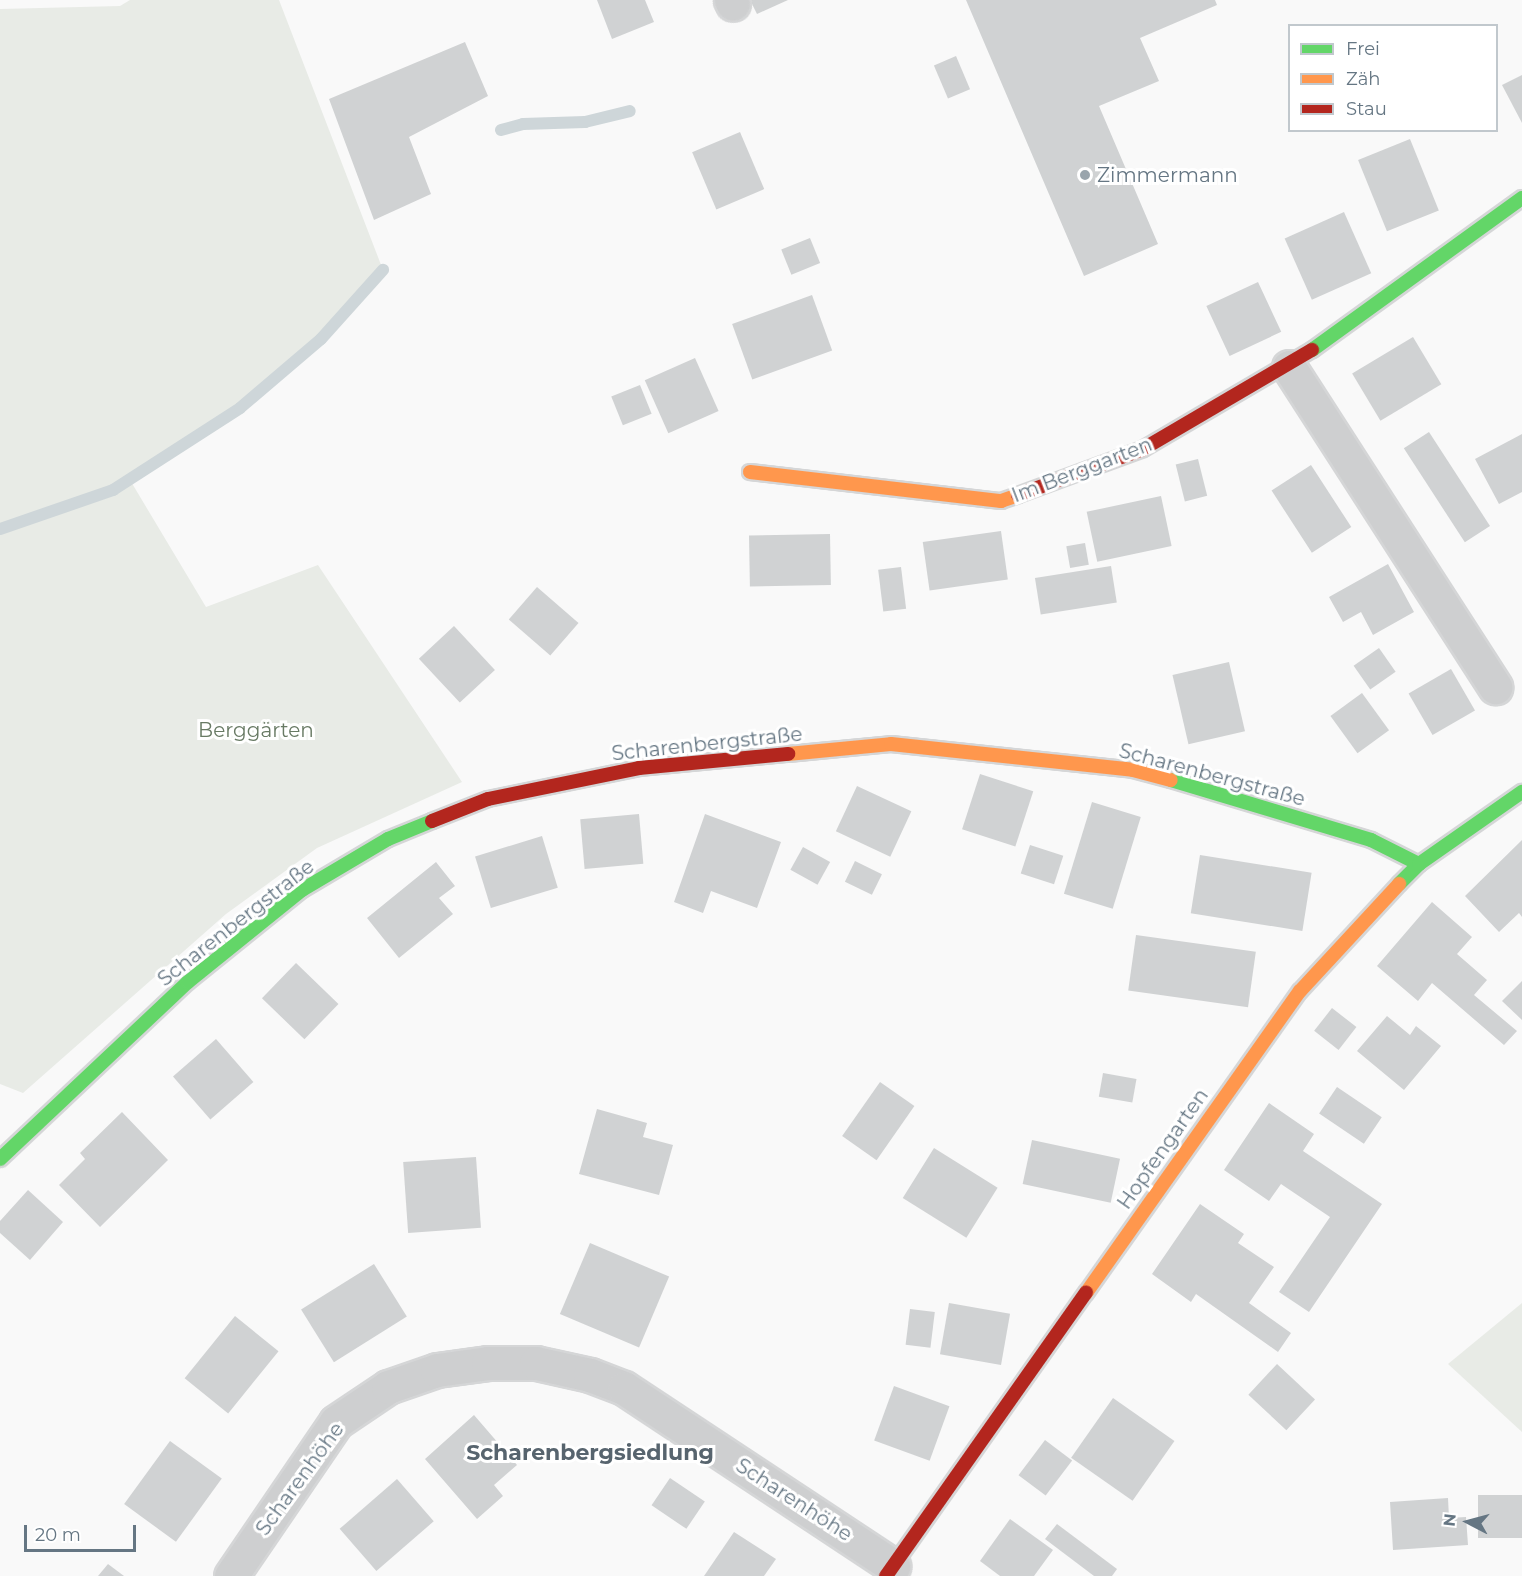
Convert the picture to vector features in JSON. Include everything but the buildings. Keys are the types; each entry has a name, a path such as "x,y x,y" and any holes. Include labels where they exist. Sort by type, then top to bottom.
{"street":[{"name":"Im Berggarten","path":"750,472 1001,501 1143,449 1289,367 1522,198"},
{"path":"1289,367 1495,687"},
{"name":"Scharenbergstraße","path":"0,1159 188,982 302,890 387,839 499,796 639,768 891,744 1133,770 1249,801 1371,840 1419,864"},
{"name":"Hopfengarten","path":"889,1571 1300,991 1348,935 1419,864 1522,792"},
{"name":"Scharenhöhe","path":"231,1576 336,1422 388,1387 437,1370 488,1363 536,1363 590,1375 624,1388 889,1571"}],"green space":[{"name":"Berggärten","path":"130,0 279,0 383,270 321,339 240,408 130,480 206,607 318,565 462,782 317,848 226,914 23,1093 0,1084 0,9 120,6"},
{"path":"1522,1303 1522,1432 1448,1364"}],"waterway":[{"path":"501,130 523,124 585,122 630,111"},
{"path":"0,529 113,490 240,408 321,339 383,270"}],"traffic: fast":[{"path":"1312,350 1522,198"},
{"path":"1171,780 1371,840 1419,864"},
{"path":"1399,884 1419,864 1522,792"},
{"path":"0,1159 188,982 302,890 388,839 432,821"}],"traffic: slow":[{"path":"750,472 1001,501 1018,495"},
{"path":"788,754 891,744 1133,770 1171,780"},
{"path":"1086,1293 1300,991 1399,884"}],"traffic: jam":[{"path":"1018,495 1143,449 1312,350"},
{"path":"432,821 488,799 639,768 788,754"},
{"path":"886,1576 1086,1293"}],"place":[{"name":"Zimmermann","path":"1085,175"}],"district":[{"name":"Scharenbergsiedlung","path":"590,1453"}]}
